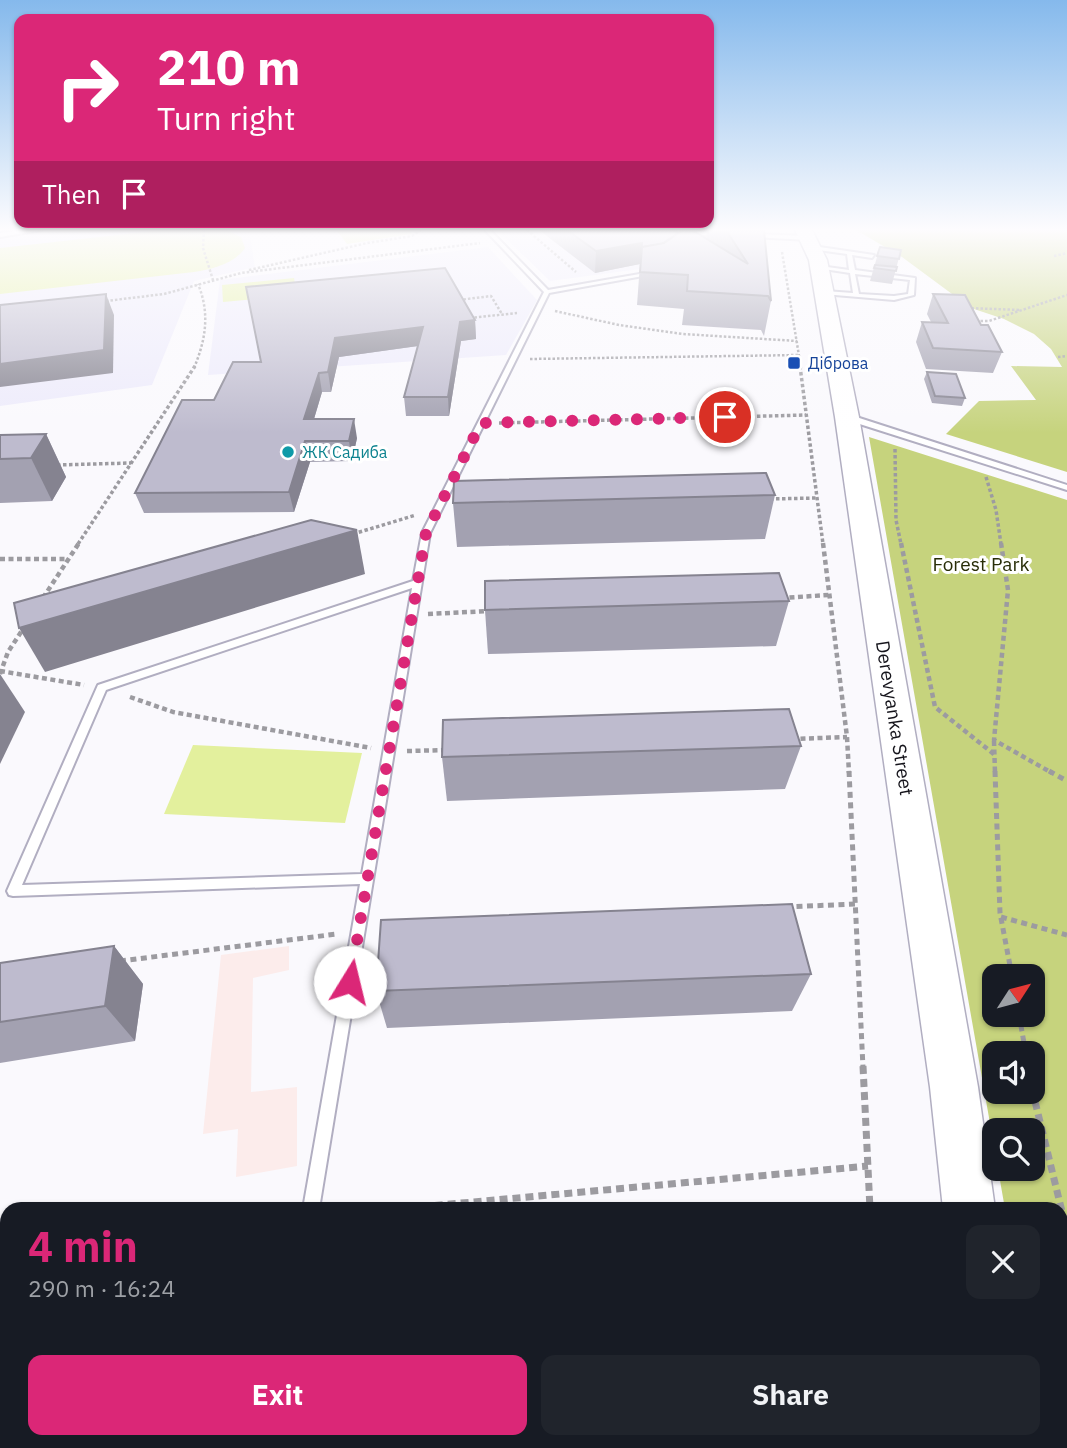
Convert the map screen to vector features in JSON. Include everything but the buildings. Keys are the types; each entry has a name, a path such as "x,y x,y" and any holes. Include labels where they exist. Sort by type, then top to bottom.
{"main road":[{"name":"Derevyanka Street","path":"826,298 954,1087 967,1202"}],"lane":[{"path":"313,1202 426,533 544,298"},
{"path":"847,417 1067,488"},
{"path":"367,879 13,891 102,688 417,583"}],"path":[{"path":"104,302 137,298"},
{"path":"41,601 195,366 206,329 208,303 205,298"},
{"path":"456,301 480,298"},
{"path":"492,298 502,314"},
{"path":"790,298 847,737 870,1202"},
{"path":"975,321 989,321 1059,298"},
{"path":"958,308 993,307 1020,310"},
{"path":"466,318 538,311 683,334 797,341"},
{"path":"513,359 799,355"},
{"path":"1058,357 1067,356"},
{"path":"481,423 806,415"},
{"path":"894,432 896,520 935,707 995,755"},
{"path":"978,460 996,510 1008,590 994,740 1001,917 1010,964"},
{"path":"52,466 131,463"},
{"path":"763,499 817,498"},
{"path":"347,536 438,508"},
{"path":"0,559 68,559"},
{"path":"774,598 829,595"},
{"path":"412,615 495,611"},
{"path":"27,622 8,652 1,672 102,688 173,712 389,751 458,749"},
{"path":"20,632 33,628"},
{"path":"778,739 847,737"},
{"path":"994,740 1067,781"},
{"path":"772,908 855,904"},
{"path":"1001,917 1067,935"},
{"path":"110,962 358,931"},
{"path":"1035,1104 1059,1202"},
{"path":"473,1202 868,1166"}],"shaded area":[{"path":"0,298 187,298 152,385 0,406"},
{"path":"218,298 535,298 537,300 506,355 208,375"},
{"path":"289,946 289,970 253,978 251,1092 297,1087 297,1166 236,1177 238,1129 203,1134 221,955"}],"green space":[{"path":"223,298 270,298 223,302"},
{"path":"957,298 1067,298 1067,472 946,434 979,401 1036,400 1011,366 1062,367 1051,349 1034,334 1004,319 971,308"},
{"name":"Forest Park","path":"869,437 1067,500 1067,1202 1004,1202 1000,1181 1045,1181 1045,1118 989,1118 987,1104 1045,1104 1045,1041 982,1041 982,1078"},
{"path":"193,745 362,753 345,823 164,814"}],"place":[{"name":"Діброва","path":"794,363"},
{"name":"ЖК Садиба","path":"288,452"}],"route":[{"path":"350,982 426,533 481,423 725,417"}]}
